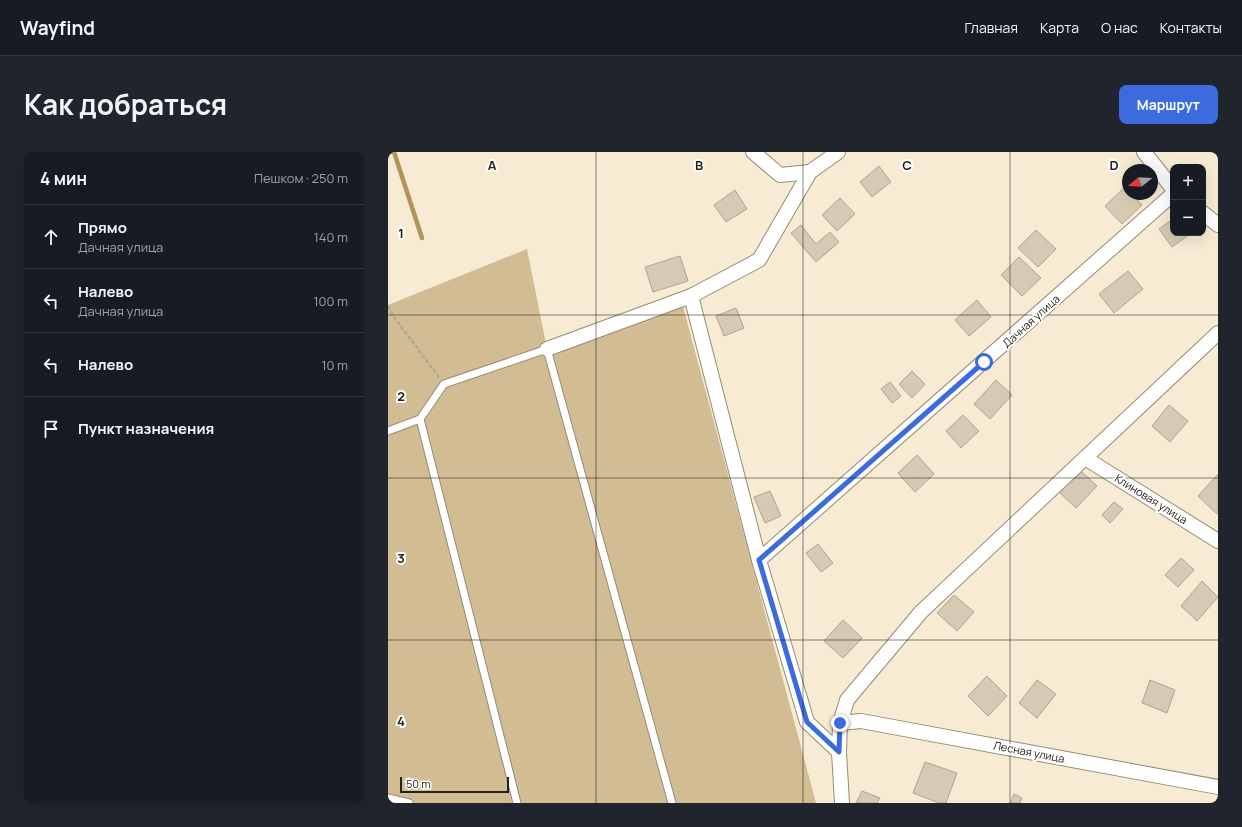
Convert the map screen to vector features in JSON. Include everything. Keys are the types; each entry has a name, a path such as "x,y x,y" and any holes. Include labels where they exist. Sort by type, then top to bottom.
{"street":[{"path":"753,152 780,175 810,172"},
{"path":"547,349 686,298 759,260 810,172 838,152"},
{"path":"1144,152 1170,185"},
{"name":"Дачная улица","path":"759,560 1170,197"},
{"path":"1206,215 1218,225"},
{"path":"686,298 759,560 807,722 839,752"},
{"path":"842,803 839,752 840,723 847,700 920,612 1218,333"},
{"name":"Клиновая улица","path":"1085,458 1218,541"},
{"name":"Лесная улица","path":"840,723 861,721 1218,787"}],"lane":[{"path":"388,431 420,419 444,384 547,349 672,803"},
{"path":"420,419 517,803"},
{"path":"388,798 409,803"}],"path":[{"path":"388,306 393,316 444,384"}],"shaded area":[{"path":"527,249 547,349 681,299 816,803 388,803 388,305"}],"building":[{"path":"879,166 891,182 872,197 860,182"},
{"path":"735,190 747,209 726,222 714,205"},
{"path":"1122,190 1122,200 1137,200 1142,205 1122,224 1105,206"},
{"path":"840,198 855,214 837,231 822,215"},
{"path":"1170,221 1170,236 1187,236 1172,247 1159,229"},
{"path":"801,225 816,244 830,232 839,242 816,262 791,233"},
{"path":"1036,230 1056,249 1038,267 1018,248"},
{"path":"680,256 688,281 653,292 645,267"},
{"path":"1019,257 1041,278 1022,296 1001,275"},
{"path":"1128,271 1143,289 1114,313 1099,294"},
{"path":"977,300 991,317 969,336 955,320"},
{"path":"736,308 744,328 724,336 716,316"},
{"path":"912,371 925,384 912,398 899,384"},
{"path":"996,380 1012,395 990,419 974,404"},
{"path":"890,382 901,396 892,403 881,389"},
{"path":"1169,405 1188,421 1170,442 1152,426"},
{"path":"963,415 979,431 961,448 946,431"},
{"path":"917,455 934,474 915,492 898,473"},
{"path":"1080,470 1097,486 1076,508 1059,492"},
{"path":"1218,474 1218,513 1217,514 1198,496"},
{"path":"770,491 781,516 765,523 754,497"},
{"path":"1114,502 1123,509 1110,523 1102,515"},
{"path":"818,544 833,563 821,572 806,553"},
{"path":"1181,558 1194,570 1178,587 1165,575"},
{"path":"1202,581 1218,597 1197,621 1181,606"},
{"path":"954,595 974,612 957,631 937,613"},
{"path":"843,620 862,638 843,658 824,641"},
{"path":"987,676 1007,696 988,716 968,696"},
{"path":"1037,680 1056,694 1037,718 1019,703"},
{"path":"1150,680 1175,690 1167,713 1142,703"},
{"path":"925,762 957,773 946,803 939,803 913,793"},
{"path":"862,791 880,798 877,803 856,803"},
{"path":"1014,794 1022,798 1020,803 1010,803"}],"waterway":[{"path":"394,152 422,238"}],"route":[{"path":"840,723 839,752 807,722 759,560 984,362"}]}
